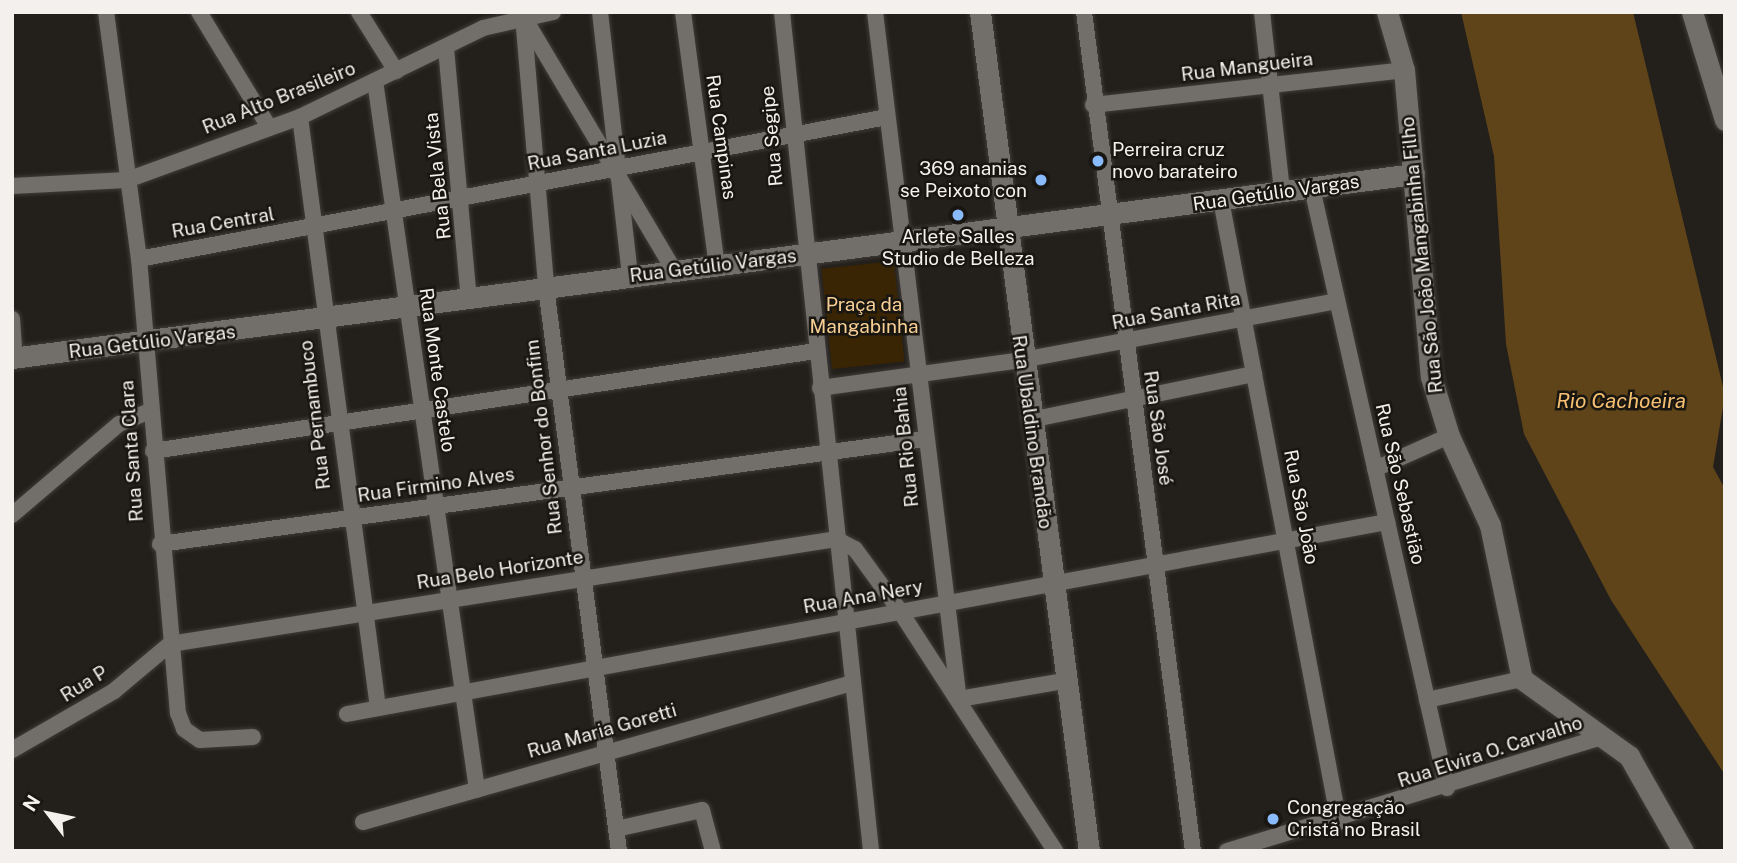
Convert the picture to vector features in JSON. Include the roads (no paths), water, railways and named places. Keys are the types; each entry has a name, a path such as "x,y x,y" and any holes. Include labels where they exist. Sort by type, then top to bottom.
{"street":[{"name":"Rua Santa Clara","path":"106,12 139,260 160,544 170,644 184,729 214,743 253,737"},
{"path":"199,12 269,127"},
{"path":"359,12 396,71"},
{"path":"600,12 630,276"},
{"name":"Rua Campinas","path":"683,12 717,267"},
{"name":"Rua Segipe","path":"782,12 792,135 871,851"},
{"name":"Rua Rio Bahia","path":"875,12 919,372 943,604 959,699 1055,851"},
{"name":"Rua Ubaldino Brandão","path":"980,12 1022,360 1089,851"},
{"name":"Rua São José","path":"1084,12 1106,217 1157,565 1193,851"},
{"path":"1262,12 1282,191"},
{"name":"Rua São João Mangabinha Filho","path":"1387,12 1405,70 1431,377 1449,436 1490,525 1522,679"},
{"path":"1692,12 1725,120"},
{"name":"Rua Alto Brasileiro","path":"12,186 127,180 300,117 446,48 536,14"},
{"path":"536,14 675,272"},
{"name":"Rua Senhor do Bonfim","path":"536,14 535,185 570,487 619,851"},
{"name":"Rua Bela Vista","path":"446,48 470,300"},
{"name":"Rua Mangueira","path":"1093,106 1405,70"},
{"name":"Rua Monte Castelo","path":"375,81 420,411 477,790"},
{"name":"Rua Pernambuco","path":"300,117 361,614 378,708"},
{"name":"Rua Santa Luzia","path":"314,228 887,117"},
{"name":"Rua Getúlio Vargas","path":"14,358 325,321 546,287 904,244 1414,174"},
{"name":"Rua São Sebastião","path":"1312,188 1447,788"},
{"name":"Rua São João","path":"1221,200 1339,822"},
{"name":"Rua Central","path":"139,260 314,228"},
{"name":"Rua Santa Rita","path":"820,388 919,372 1022,360 1338,301"},
{"path":"12,318 14,358"},
{"path":"153,451 816,351"},
{"path":"1030,420 1254,374"},
{"path":"12,514 119,424 149,411"},
{"path":"1375,470 1449,436"},
{"name":"Rua Firmino Alves","path":"160,544 926,439"},
{"name":"Rua Ana Nery","path":"347,714 593,666 1387,522"},
{"path":"836,538 860,554 959,699 1064,681"},
{"name":"Rua Belo Horizonte","path":"170,644 836,538"},
{"name":"Rua P","path":"12,750 114,691 170,644"},
{"path":"1427,700 1522,679 1635,763 1683,851"},
{"name":"Rua Maria Goretti","path":"363,822 604,751 852,683"},
{"name":"Rua Elvira O. Carvalho","path":"1227,851 1339,822 1603,737"},
{"path":"615,829 702,810 713,851"}],"water":[{"name":"Rio Cachoeira","path":"1461,12 1633,12 1725,395 1713,467 1725,489 1725,775 1611,600 1524,434 1506,344 1494,156"}],"place":[{"name":"Perreira cruz novo barateiro","path":"1098,161"},
{"name":"369 ananias se Peixoto con","path":"1041,180"},
{"name":"Arlete Salles Studio de Belleza","path":"958,215"},
{"name":"Congregação Cristã no Brasil","path":"1273,819"}],"park label":[{"name":"Praça da Mangabinha","path":"864,316"}]}
